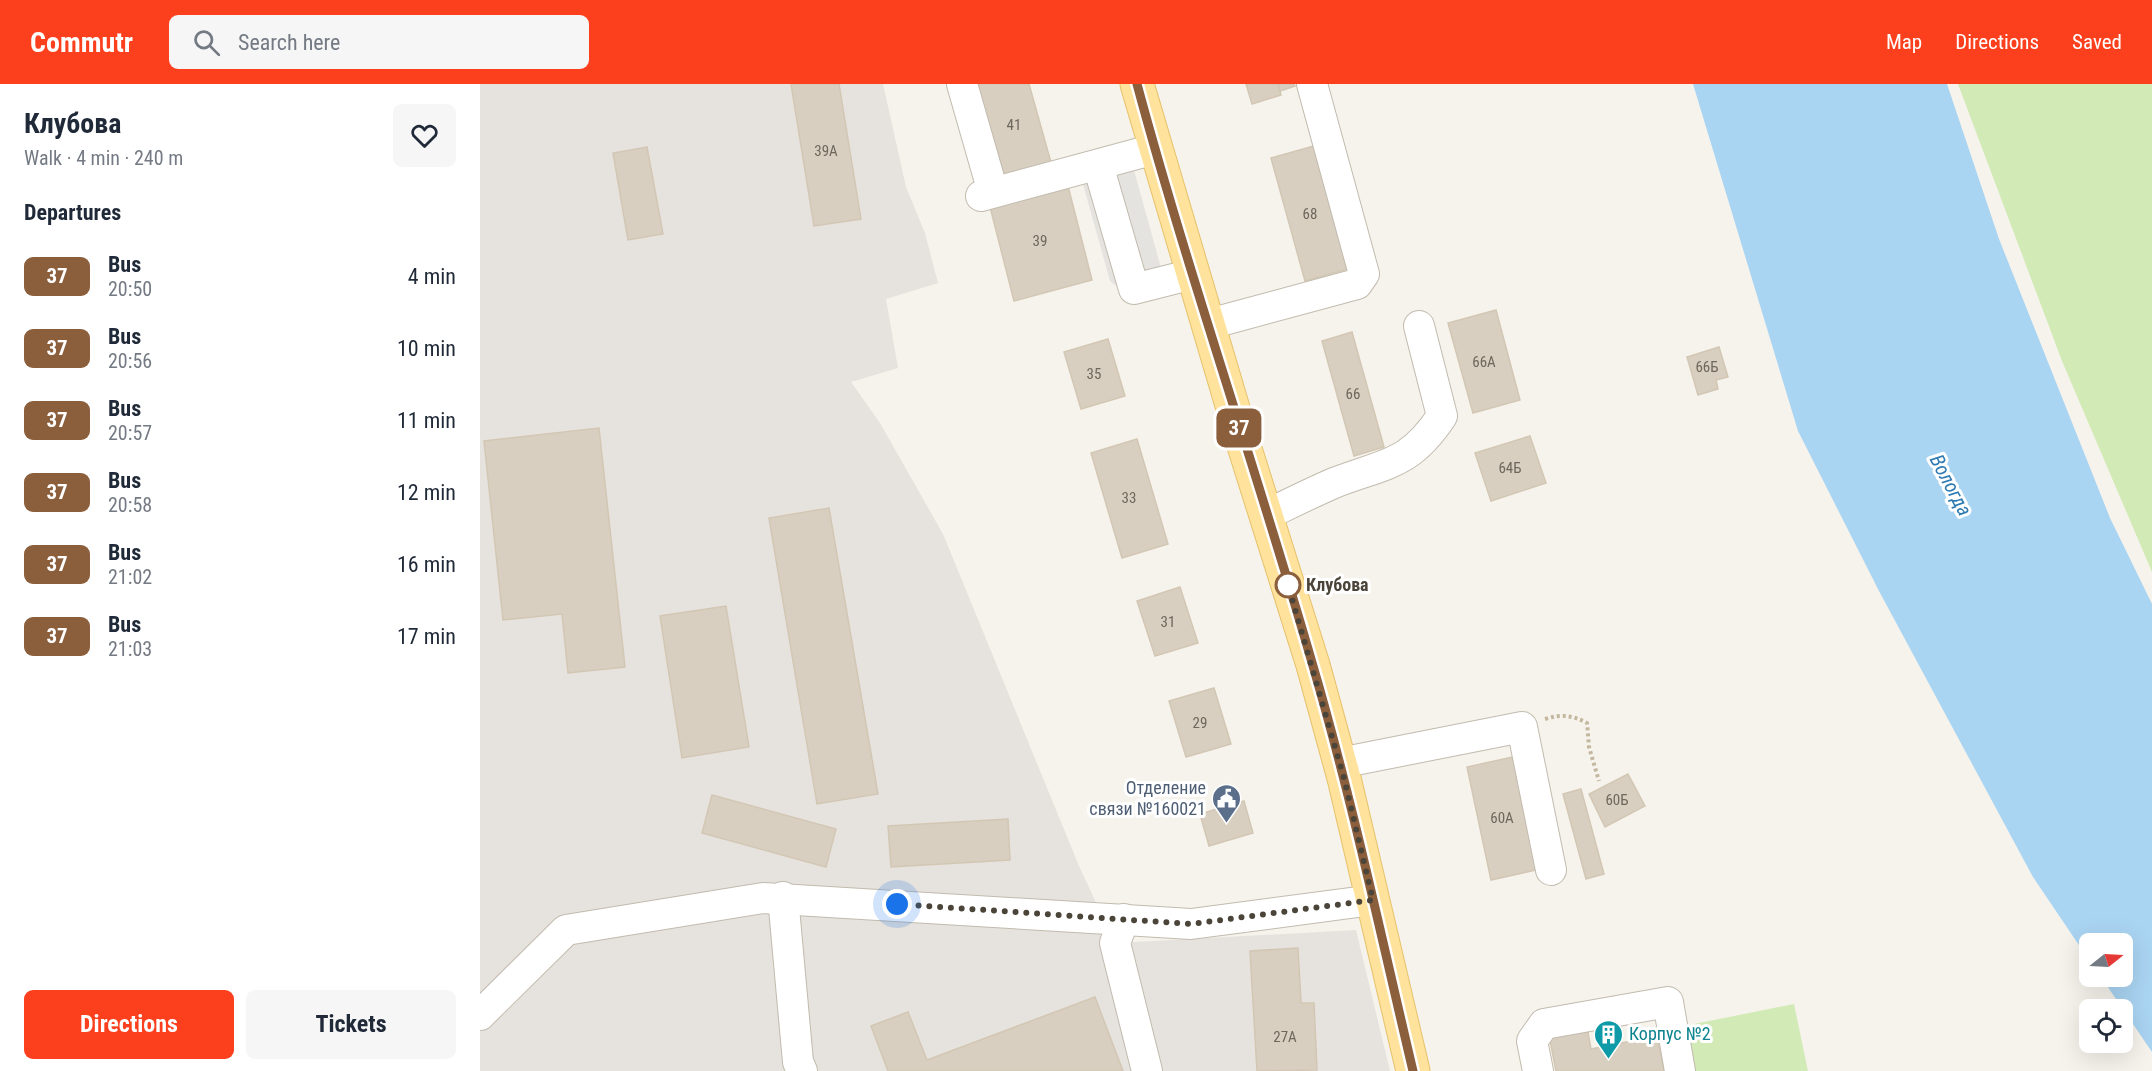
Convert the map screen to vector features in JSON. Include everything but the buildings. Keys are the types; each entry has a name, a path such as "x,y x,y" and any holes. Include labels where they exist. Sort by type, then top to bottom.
{"main road":[{"path":"1137,84 1313,665 1340,763 1413,1071"}],"lane":[{"path":"962,84 987,194 1155,149"},
{"path":"1209,324 1357,284 1364,273 1312,84"},
{"path":"1098,165 1134,289 1193,274"},
{"path":"1266,515 1334,483 1389,464 1409,454 1426,440 1442,416 1419,326"},
{"path":"1340,763 1522,727 1551,870"},
{"path":"480,1015 566,930 763,898 783,897 1191,924 1373,900"},
{"path":"783,897 798,1062 802,1071"},
{"path":"1124,919 1115,943 1147,1071"},
{"path":"1538,1071 1532,1041 1545,1024 1668,1002 1680,1071"}],"path":[{"path":"1522,727 1558,715 1575,716 1587,723 1589,747 1599,781"}],"shaded area":[{"path":"480,84 883,84 906,187 925,233 938,283 886,299 898,368 851,382 880,423 943,534 1079,866 1115,943 1356,930 1390,1071 480,1071"},
{"path":"1132,163 1168,293 1136,301 1110,281 1081,177"}],"green space":[{"path":"1958,84 2152,84 2152,572 2062,361"},
{"path":"1794,1004 1808,1071 1688,1071 1679,1027"}],"water":[{"name":"Вологда","path":"1693,84 1947,84 1999,239 2110,518 2152,604 2152,1052 2133,1024 2133,999 2116,999 2108,987 2133,987 2133,933 2079,933 2079,945 2033,877 1879,591 1798,431"}],"bus line":[{"name":"37","path":"1137,84 1245,449 1313,665 1344,778 1413,1071"}],"place":[{"name":"Клубова","path":"1288,585"},
{"name":"Отделение связи №160021","path":"1227,824"},
{"name":"Корпус №2","path":"1608,1060"}],"route":[{"path":"897,904 1191,924 1373,900 1344,778 1288,585"}]}
